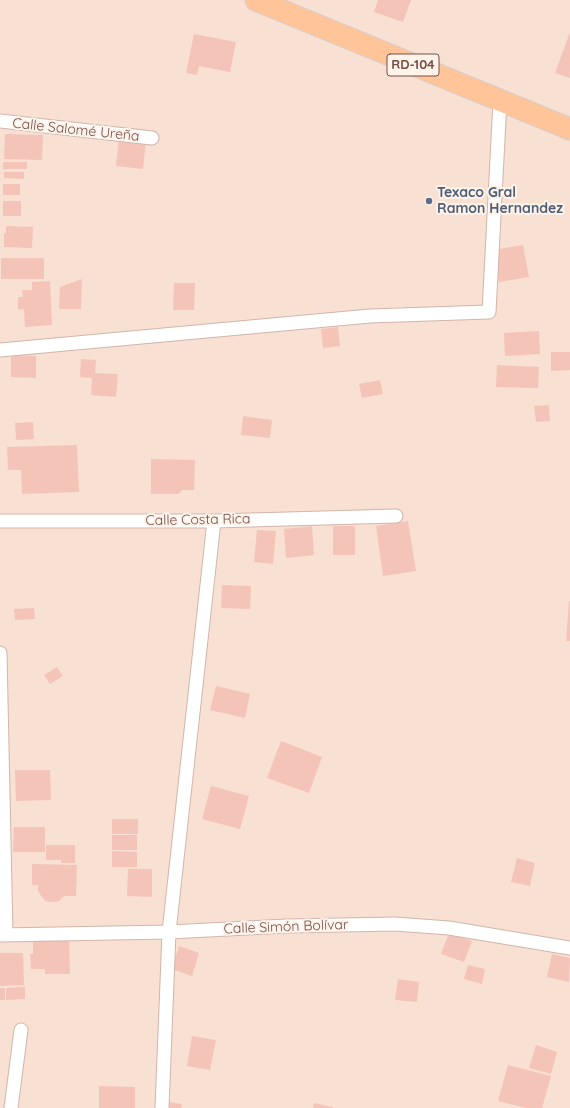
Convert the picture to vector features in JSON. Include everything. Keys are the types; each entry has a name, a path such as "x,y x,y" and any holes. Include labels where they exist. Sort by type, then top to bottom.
{"main road":[{"name":"RD-104","path":"256,0 570,129"}],"street":[{"path":"0,350 370,316 488,312 500,101"},
{"name":"Calle Salomé Ureña","path":"0,121 152,138"},
{"name":"Calle Costa Rica","path":"0,521 214,521 396,516"},
{"path":"162,1108 169,932 214,521"},
{"path":"0,653 3,935"},
{"name":"Calle Simón Bolívar","path":"3,935 169,932 287,926 395,924 449,928 570,948"},
{"path":"11,1108 20,1030"}],"shaded area":[{"path":"0,0 570,0 570,1108 0,1108"}],"building":[{"path":"378,0 411,0 403,22 374,12"},
{"path":"570,32 570,78 555,73"},
{"path":"194,34 236,42 230,72 199,66 197,75 186,73"},
{"path":"5,134 43,135 42,160 4,159"},
{"path":"119,137 146,140 143,169 116,166"},
{"path":"3,162 27,162 27,169 3,169"},
{"path":"4,172 24,172 24,179 4,178"},
{"path":"3,184 20,184 20,195 3,195"},
{"path":"3,201 21,201 21,216 3,216"},
{"path":"6,226 33,227 32,248 4,247 4,233 6,233"},
{"path":"523,245 529,277 499,282 493,250"},
{"path":"1,258 44,258 44,279 1,279"},
{"path":"82,279 81,309 59,309 60,287"},
{"path":"50,281 52,325 25,327 24,309 18,310 18,297 23,297 22,290 32,290 32,282"},
{"path":"174,283 195,283 194,310 173,310"},
{"path":"338,327 340,346 323,348 321,329"},
{"path":"539,331 540,354 505,356 504,333"},
{"path":"551,352 570,352 570,370 551,371"},
{"path":"11,355 36,356 36,378 11,377"},
{"path":"81,359 96,360 95,373 118,374 116,397 91,395 92,378 80,377"},
{"path":"497,365 539,367 538,388 496,387"},
{"path":"380,380 383,394 362,398 359,384"},
{"path":"549,405 550,421 536,422 534,406"},
{"path":"243,416 272,420 270,438 241,435"},
{"path":"33,422 34,439 16,440 15,423"},
{"path":"77,445 79,492 22,494 21,470 8,470 7,447"},
{"path":"151,459 195,460 194,490 182,490 179,494 151,494"},
{"path":"408,521 416,571 383,576 376,526"},
{"path":"312,526 314,555 286,558 284,529"},
{"path":"333,526 355,526 355,555 333,555"},
{"path":"257,530 276,531 273,564 254,562"},
{"path":"222,585 251,586 250,609 221,608"},
{"path":"569,601 570,641 566,641"},
{"path":"34,608 35,619 15,620 14,609"},
{"path":"57,667 63,676 50,684 44,675"},
{"path":"216,686 250,694 245,718 210,710"},
{"path":"281,741 322,757 309,793 267,778"},
{"path":"15,770 50,770 51,800 16,801"},
{"path":"211,786 249,796 240,829 202,819"},
{"path":"112,819 138,819 138,834 112,834"},
{"path":"14,827 45,827 45,852 13,852"},
{"path":"112,835 137,835 137,850 112,850"},
{"path":"46,845 75,845 75,863 61,863 61,860 46,860"},
{"path":"112,851 137,852 137,867 112,867"},
{"path":"517,858 535,863 530,886 511,882"},
{"path":"32,864 77,865 76,896 64,896 59,901 54,902 44,900 38,891 38,885 32,885"},
{"path":"128,869 152,869 152,897 127,896"},
{"path":"449,933 472,941 464,962 441,954"},
{"path":"69,938 70,974 45,974 45,969 31,969 30,954 33,954 33,939"},
{"path":"179,946 199,953 192,976 172,969"},
{"path":"0,953 23,953 24,985 0,986"},
{"path":"552,954 570,958 569,982 547,977"},
{"path":"468,965 485,969 482,984 464,979"},
{"path":"398,979 419,982 417,1002 395,1000"},
{"path":"25,987 25,999 6,1000 6,988"},
{"path":"0,988 5,988 5,1000 0,1000"},
{"path":"192,1036 216,1040 210,1070 187,1066"},
{"path":"536,1045 557,1052 551,1074 529,1068"},
{"path":"508,1065 551,1076 542,1108 526,1108 498,1101"},
{"path":"99,1086 135,1087 135,1108 99,1108"},
{"path":"169,1102 182,1104 181,1108 169,1108"},
{"path":"314,1103 333,1107 333,1108 313,1108"}],"place":[{"name":"Texaco Gral Ramon Hernandez","path":"429,201"}]}
